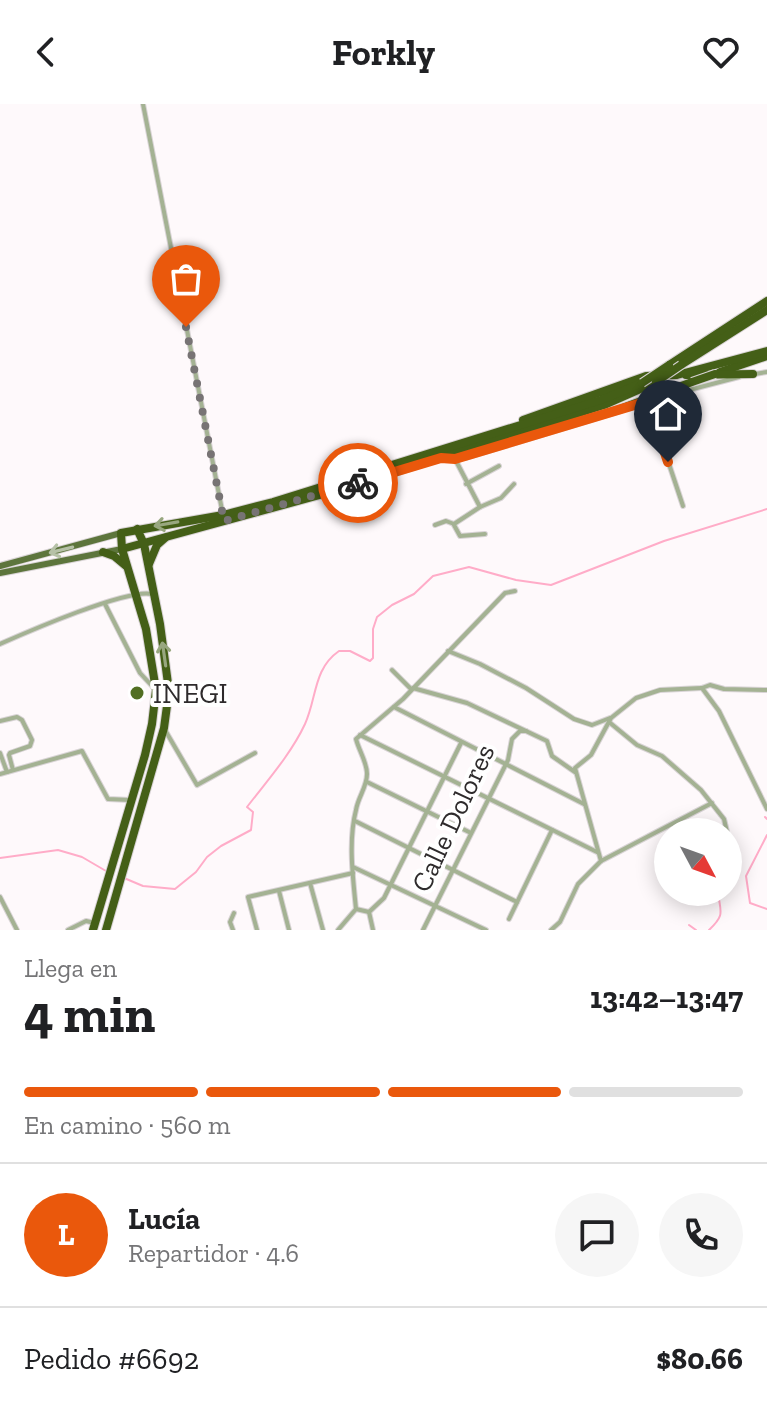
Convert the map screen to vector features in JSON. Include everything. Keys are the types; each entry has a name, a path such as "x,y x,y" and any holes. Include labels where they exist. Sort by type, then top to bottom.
{"highway":[{"path":"122,549 601,400 642,383 767,301"},
{"path":"92,925 152,724 156,690 146,629 122,549 121,533 281,507 604,405 656,382 767,310"},
{"path":"441,458 455,459 617,410 767,354"},
{"path":"677,375 767,354"},
{"path":"497,433 530,417 646,376 753,374"},
{"path":"106,930 164,728 169,691 154,594 144,544 137,529"},
{"path":"148,568 157,545 167,536"},
{"path":"103,552 124,563 131,572"}],"main road":[{"path":"0,566 121,533"},
{"path":"0,573 122,549"}],"street":[{"path":"143,104 224,518"},
{"path":"617,410 767,372"},
{"path":"648,401 683,506"},
{"path":"455,459 480,507"},
{"path":"466,484 499,466"},
{"path":"454,524 501,498 514,484"},
{"path":"435,525 446,521 454,524 460,536 485,534"},
{"path":"358,737 394,707 505,593 515,591"},
{"path":"0,644 51,621 136,593 154,594"},
{"path":"105,604 140,673 156,690"},
{"path":"448,651 526,688 574,719 592,725 610,720"},
{"path":"392,670 412,689 467,703 547,741 552,756 575,772 601,861"},
{"path":"575,772 580,762 591,755 610,720 636,698 660,690 710,685 724,689 767,690"},
{"path":"702,688 719,711 767,809"},
{"path":"394,707 584,804"},
{"path":"0,721 17,717 22,720 32,740 30,746 10,753 10,771"},
{"path":"610,720 637,745 662,756 712,803 723,818"},
{"path":"164,728 197,785 255,753"},
{"name":"Calle Dolores","path":"423,930 510,755 508,748 512,739 520,731 526,731"},
{"path":"358,737 597,852"},
{"path":"338,930 356,909 354,821 358,800 367,782 358,737"},
{"path":"356,909 369,912 381,903 461,743"},
{"path":"0,774 82,751 108,799 131,801"},
{"path":"0,753 10,771"},
{"path":"367,782 471,833"},
{"path":"551,930 560,922 578,884 601,861 712,803"},
{"path":"354,821 517,902"},
{"path":"509,919 552,830"},
{"path":"257,930 248,897 353,870 391,884 486,930"},
{"path":"310,883 323,930"},
{"path":"279,891 289,930"},
{"path":"0,897 17,930"},
{"path":"369,912 373,930"},
{"path":"233,930 230,922 234,913"},
{"path":"68,930 92,925"},
{"path":"83,930 92,925"}],"waterway":[{"path":"124,878 143,886 175,889 221,846 251,830 253,812 247,807 299,735 324,666 339,651 350,651 370,661 373,658 373,629 377,617 414,594 433,576 469,567 516,580 551,585 664,541 767,509"},
{"path":"767,835 746,876 750,903 767,909"},
{"path":"0,858 58,850 82,857 106,871"},
{"path":"709,930 720,916 720,906"},
{"path":"689,925 696,930"}],"way so far":[{"path":"186,327 224,521 358,483"}],"place":[{"name":"INEGI","path":"137,693"}],"route":[{"path":"358,483 441,458 455,459 648,401 668,462"}]}
